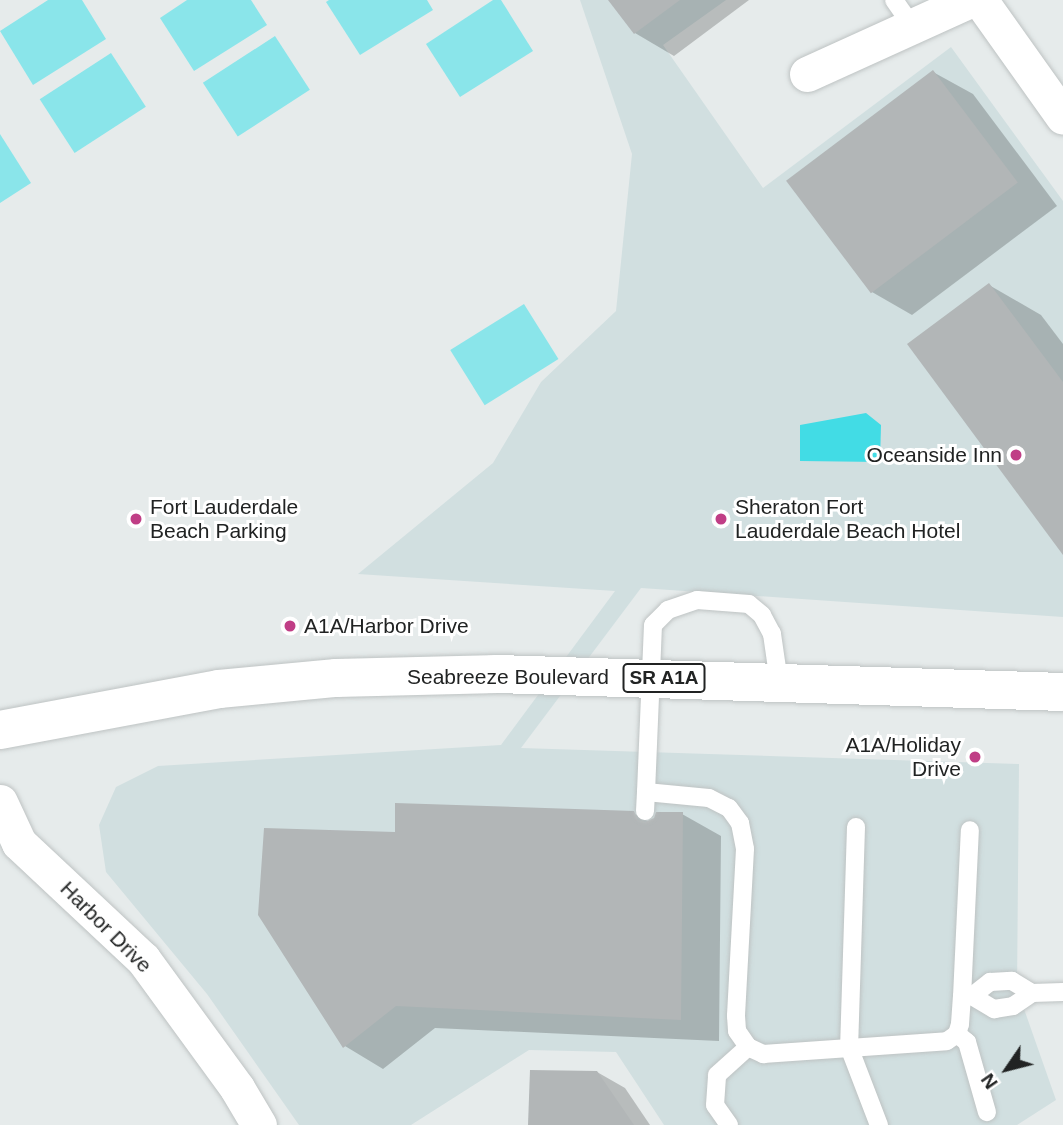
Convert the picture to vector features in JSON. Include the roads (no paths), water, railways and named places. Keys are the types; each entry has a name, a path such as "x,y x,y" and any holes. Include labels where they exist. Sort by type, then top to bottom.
{"main road":[{"name":"Seabreeze Boulevard","path":"0,730 219,689 336,678 497,674 1063,692"}],"street":[{"path":"807,74 903,13 970,0"},
{"path":"981,0 1063,117"},
{"name":"Harbor Drive","path":"0,802 19,843 143,959 237,1088 259,1125"}],"lane":[{"path":"645,811 653,625 668,610 697,600 749,604 762,615 772,634 779,682"},
{"path":"646,792 709,798 729,808 740,823 745,849 737,1031 748,1047 763,1054 947,1041 957,1034 967,996 970,830"},
{"path":"856,827 849,1047 879,1125"},
{"path":"967,996 990,982 1012,981 1032,993"},
{"path":"967,996 993,1009 1013,1006 1032,993 1063,992"},
{"path":"957,1034 967,1042 987,1112"},
{"path":"729,1125 715,1105 717,1075 748,1047"}],"place":[{"name":"Oceanside Inn","path":"1016,455"},
{"name":"Fort Lauderdale Beach Parking","path":"136,519"},
{"name":"Sheraton Fort Lauderdale Beach Hotel","path":"721,519"},
{"name":"A1A/Harbor Drive","path":"290,626"},
{"name":"A1A/Holiday Drive","path":"975,757"}]}
